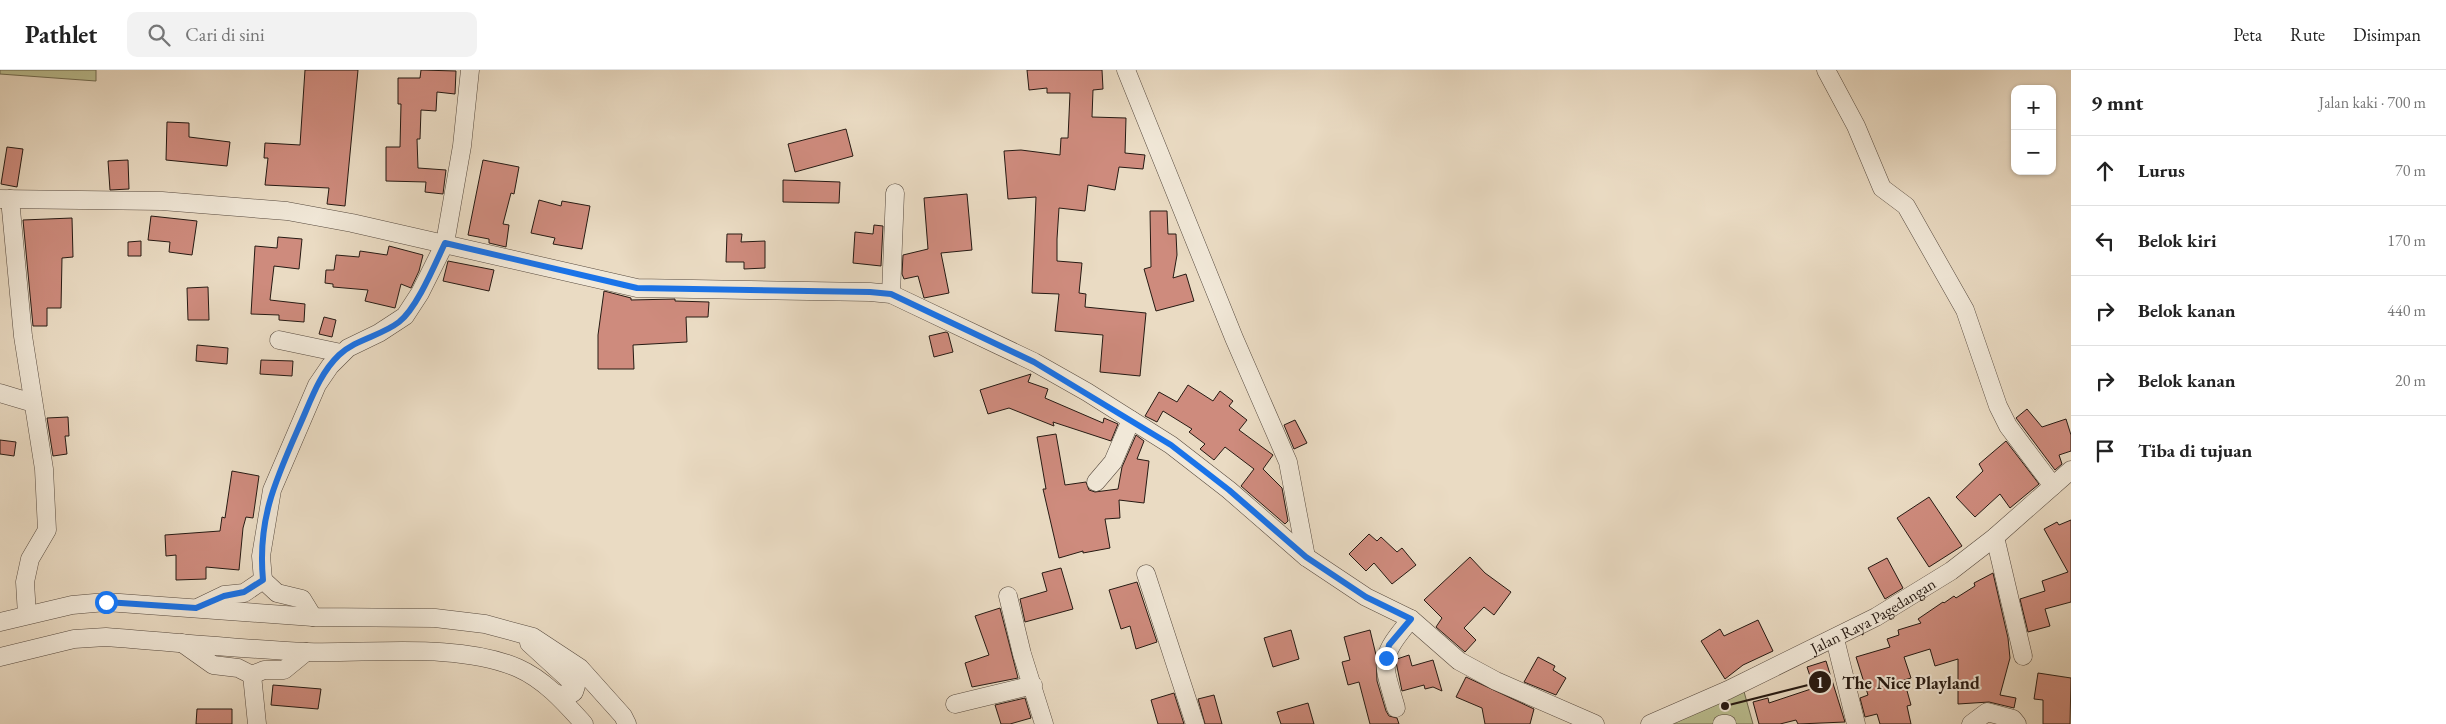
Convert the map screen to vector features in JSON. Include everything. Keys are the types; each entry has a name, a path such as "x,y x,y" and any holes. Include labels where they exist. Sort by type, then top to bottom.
{"street":[{"path":"313,618 302,599 277,594 263,580 261,556 272,490 318,385 330,366 348,348 399,322 405,316 420,293 445,243 462,146 470,70"},
{"path":"1126,70 1234,338 1288,462 1306,557"},
{"path":"1826,70 1856,126 1882,188 1906,206 1965,310 1998,406 2008,426 2053,486"},
{"path":"891,294 895,193"},
{"path":"27,615 25,582 30,559 47,530 44,469 23,336 5,199 162,201 287,212 352,222 637,288 860,291 891,294 1034,362 1131,420 1171,445 1229,490 1306,557 1366,597 1411,619 1459,661 1496,681 1595,724"},
{"path":"279,340 341,353"},
{"path":"0,393 33,403"},
{"path":"1096,482 1113,462 1131,420"},
{"name":"Jalan Raya Pagedangan","path":"1650,724 1835,639 1876,617 1951,571 1994,537 2071,470"},
{"path":"1994,537 2023,656"},
{"path":"1146,574 1195,724"},
{"path":"196,608 224,596 244,592 263,580"},
{"path":"1008,596 1044,724"},
{"path":"0,622 72,605 106,602 313,618 435,618 485,624 533,637 580,668 628,724"},
{"path":"1396,708 1385,669 1386,658 1389,645 1411,619"},
{"path":"520,633 551,665 576,686 574,692 568,696 558,694"},
{"path":"0,657 30,648 74,639 106,637 306,652 432,652 478,657 518,668 558,694 584,724"},
{"path":"1835,639 1856,724"},
{"path":"182,643 213,665 238,668 252,675 264,670 284,670 306,652"},
{"path":"252,675 257,724"},
{"path":"955,704 1033,685"},
{"path":"1971,724 1987,712 2013,719 2017,724"},
{"path":"1722,724 1727,724"}],"green space":[{"path":"0,70 96,70 96,81 0,74"},
{"path":"1743,688 1753,724 1663,724"}],"building":[{"path":"305,70 358,70 345,206 327,204 329,188 265,185 268,158 264,158 265,143 300,145"},
{"path":"421,70 456,71 455,94 437,92 436,111 421,110 420,139 417,139 418,168 446,170 443,194 425,192 426,182 386,181 386,147 400,147 401,104 398,104 398,78 420,78"},
{"path":"1027,70 1102,70 1103,89 1093,90 1092,117 1126,118 1125,153 1145,155 1143,169 1119,167 1115,190 1088,185 1085,211 1059,208 1057,239 1057,261 1082,263 1079,293 1086,294 1085,307 1146,313 1140,376 1100,372 1103,335 1055,331 1059,294 1032,293 1036,197 1008,199 1004,151 1021,150 1060,155 1061,138 1068,138 1070,93 1047,93 1047,88 1029,90"},
{"path":"167,122 189,123 189,137 230,142 227,166 166,160"},
{"path":"846,129 853,156 795,172 788,144"},
{"path":"7,147 23,149 17,187 1,184"},
{"path":"128,160 129,189 110,190 108,161"},
{"path":"483,160 519,167 514,194 511,193 503,224 509,225 506,247 489,243 489,239 468,235"},
{"path":"783,180 840,182 839,203 783,202"},
{"path":"967,194 972,250 941,253 949,293 924,298 918,276 904,279 902,274 903,255 928,249 924,198"},
{"path":"539,200 561,206 562,201 590,206 582,249 553,244 555,238 531,233"},
{"path":"1150,211 1167,211 1168,234 1176,234 1177,255 1173,278 1186,274 1194,301 1156,311 1144,269 1151,267"},
{"path":"151,216 197,221 192,255 169,252 170,242 148,240"},
{"path":"72,218 73,257 62,258 61,308 47,308 47,326 33,326 23,220"},
{"path":"874,225 883,226 881,266 853,263 855,232 873,234"},
{"path":"727,234 742,234 741,242 765,241 765,268 744,269 744,262 726,262"},
{"path":"278,237 302,239 299,269 274,266 270,300 305,304 304,322 279,320 279,315 251,314 255,246 277,248"},
{"path":"141,241 141,256 128,256 128,242"},
{"path":"389,246 423,255 419,271 411,288 401,284 395,308 365,301 368,290 333,287 333,284 325,283 326,270 334,270 336,255 359,257 360,251 387,255"},
{"path":"448,261 494,270 489,291 443,281"},
{"path":"208,287 209,320 188,320 187,288"},
{"path":"604,291 631,298 631,300 675,299 675,301 709,302 708,317 686,317 687,342 633,345 634,369 598,369 598,335"},
{"path":"324,317 336,320 332,337 319,334"},
{"path":"948,333 953,352 934,357 929,336"},
{"path":"197,345 228,348 227,364 196,361"},
{"path":"261,360 293,361 292,376 260,374"},
{"path":"1031,374 1028,382 1048,389 1045,398 1103,423 1104,418 1118,424 1111,441 1053,422 1054,426 1009,408 988,414 980,390"},
{"path":"1188,385 1213,401 1220,391 1233,401 1229,406 1247,420 1239,430 1273,455 1263,469 1282,488 1288,521 1285,524 1241,486 1254,469 1225,447 1214,460 1200,449 1205,444 1189,432 1192,429 1163,411 1157,422 1145,416 1159,392 1177,402"},
{"path":"2027,409 2042,427 2066,419 2071,435 2071,451 2059,455 2062,464 2055,470 2016,418"},
{"path":"68,417 69,436 65,436 67,454 53,456 47,418"},
{"path":"1295,420 1307,443 1294,449 1284,425"},
{"path":"1056,434 1065,485 1086,482 1089,490 1095,492 1118,489 1122,467 1136,435 1144,441 1137,459 1149,461 1144,503 1119,500 1120,518 1105,519 1110,548 1083,553 1083,551 1059,558 1043,489 1046,489 1037,437"},
{"path":"0,440 16,442 14,456 0,454"},
{"path":"2006,441 2039,484 2010,508 2000,494 1975,517 1956,497 1983,471 1979,464"},
{"path":"232,471 259,476 253,518 246,517 243,528 239,570 206,567 206,579 176,580 176,555 166,556 165,535 220,531 222,517 225,518"},
{"path":"1929,497 1962,546 1929,567 1897,518"},
{"path":"2071,520 2071,602 2045,609 2050,626 2028,632 2020,599 2045,591 2042,581 2068,572 2044,529 2057,522 2059,525"},
{"path":"1369,534 1377,541 1381,537 1397,552 1402,548 1416,565 1392,584 1374,563 1366,571 1349,554"},
{"path":"1470,557 1485,573 1511,592 1494,615 1484,607 1464,628 1476,640 1465,652 1436,627 1442,618 1424,600"},
{"path":"1887,558 1903,588 1885,599 1868,568"},
{"path":"1061,568 1073,609 1025,622 1020,599 1047,591 1042,573"},
{"path":"1993,573 2008,638 2010,658 2000,695 2016,698 2014,708 1989,702 1958,704 1958,659 1935,666 1930,649 1904,657 1911,678 1904,680 1911,705 1907,706 1911,724 1880,724 1877,714 1865,717 1860,698 1868,695 1856,657 1890,647 1887,639 1899,635 1898,630 1921,623 1918,619 1943,602 1954,596 1956,598 1975,586 1974,583"},
{"path":"1137,582 1157,642 1136,649 1130,626 1121,629 1109,590"},
{"path":"1000,608 1018,678 972,687 965,663 989,655 975,616"},
{"path":"1758,620 1773,651 1743,665 1725,679 1701,641 1720,629 1724,636"},
{"path":"1291,630 1299,659 1273,667 1264,638"},
{"path":"1370,630 1376,655 1377,681 1386,711 1389,716 1397,718 1399,724 1370,724 1359,682 1348,685 1342,662 1350,660 1344,637"},
{"path":"1409,655 1412,666 1433,660 1442,691 1433,687 1425,689 1424,685 1402,691 1396,662 1397,659"},
{"path":"1538,657 1555,666 1553,670 1566,678 1556,695 1524,682"},
{"path":"1826,661 1845,722 1798,724 1796,720 1780,724 1759,724 1753,702 1768,698 1769,703 1814,688 1807,667"},
{"path":"2038,673 2071,678 2070,724 2043,724 2043,700 2034,699"},
{"path":"1466,677 1534,709 1530,724 1485,724 1482,708 1456,697"},
{"path":"273,685 321,689 318,709 271,705"},
{"path":"1174,693 1184,724 1158,724 1151,700"},
{"path":"1214,695 1222,724 1205,724 1198,699"},
{"path":"1025,698 1031,718 1010,724 1001,724 995,705"},
{"path":"1308,703 1314,724 1281,724 1277,712"},
{"path":"197,709 232,709 232,724 196,724"}],"place":[{"name":"The Nice Playland","path":"1725,706"}],"route":[{"path":"106,602 196,608 224,596 244,592 263,580 261,556 272,490 318,385 339,355 348,348 399,322 405,316 420,293 445,243 637,288 882,292 891,294 1034,362 1087,392 1171,445 1229,490 1306,557 1366,597 1411,619 1389,645 1386,658"}]}
